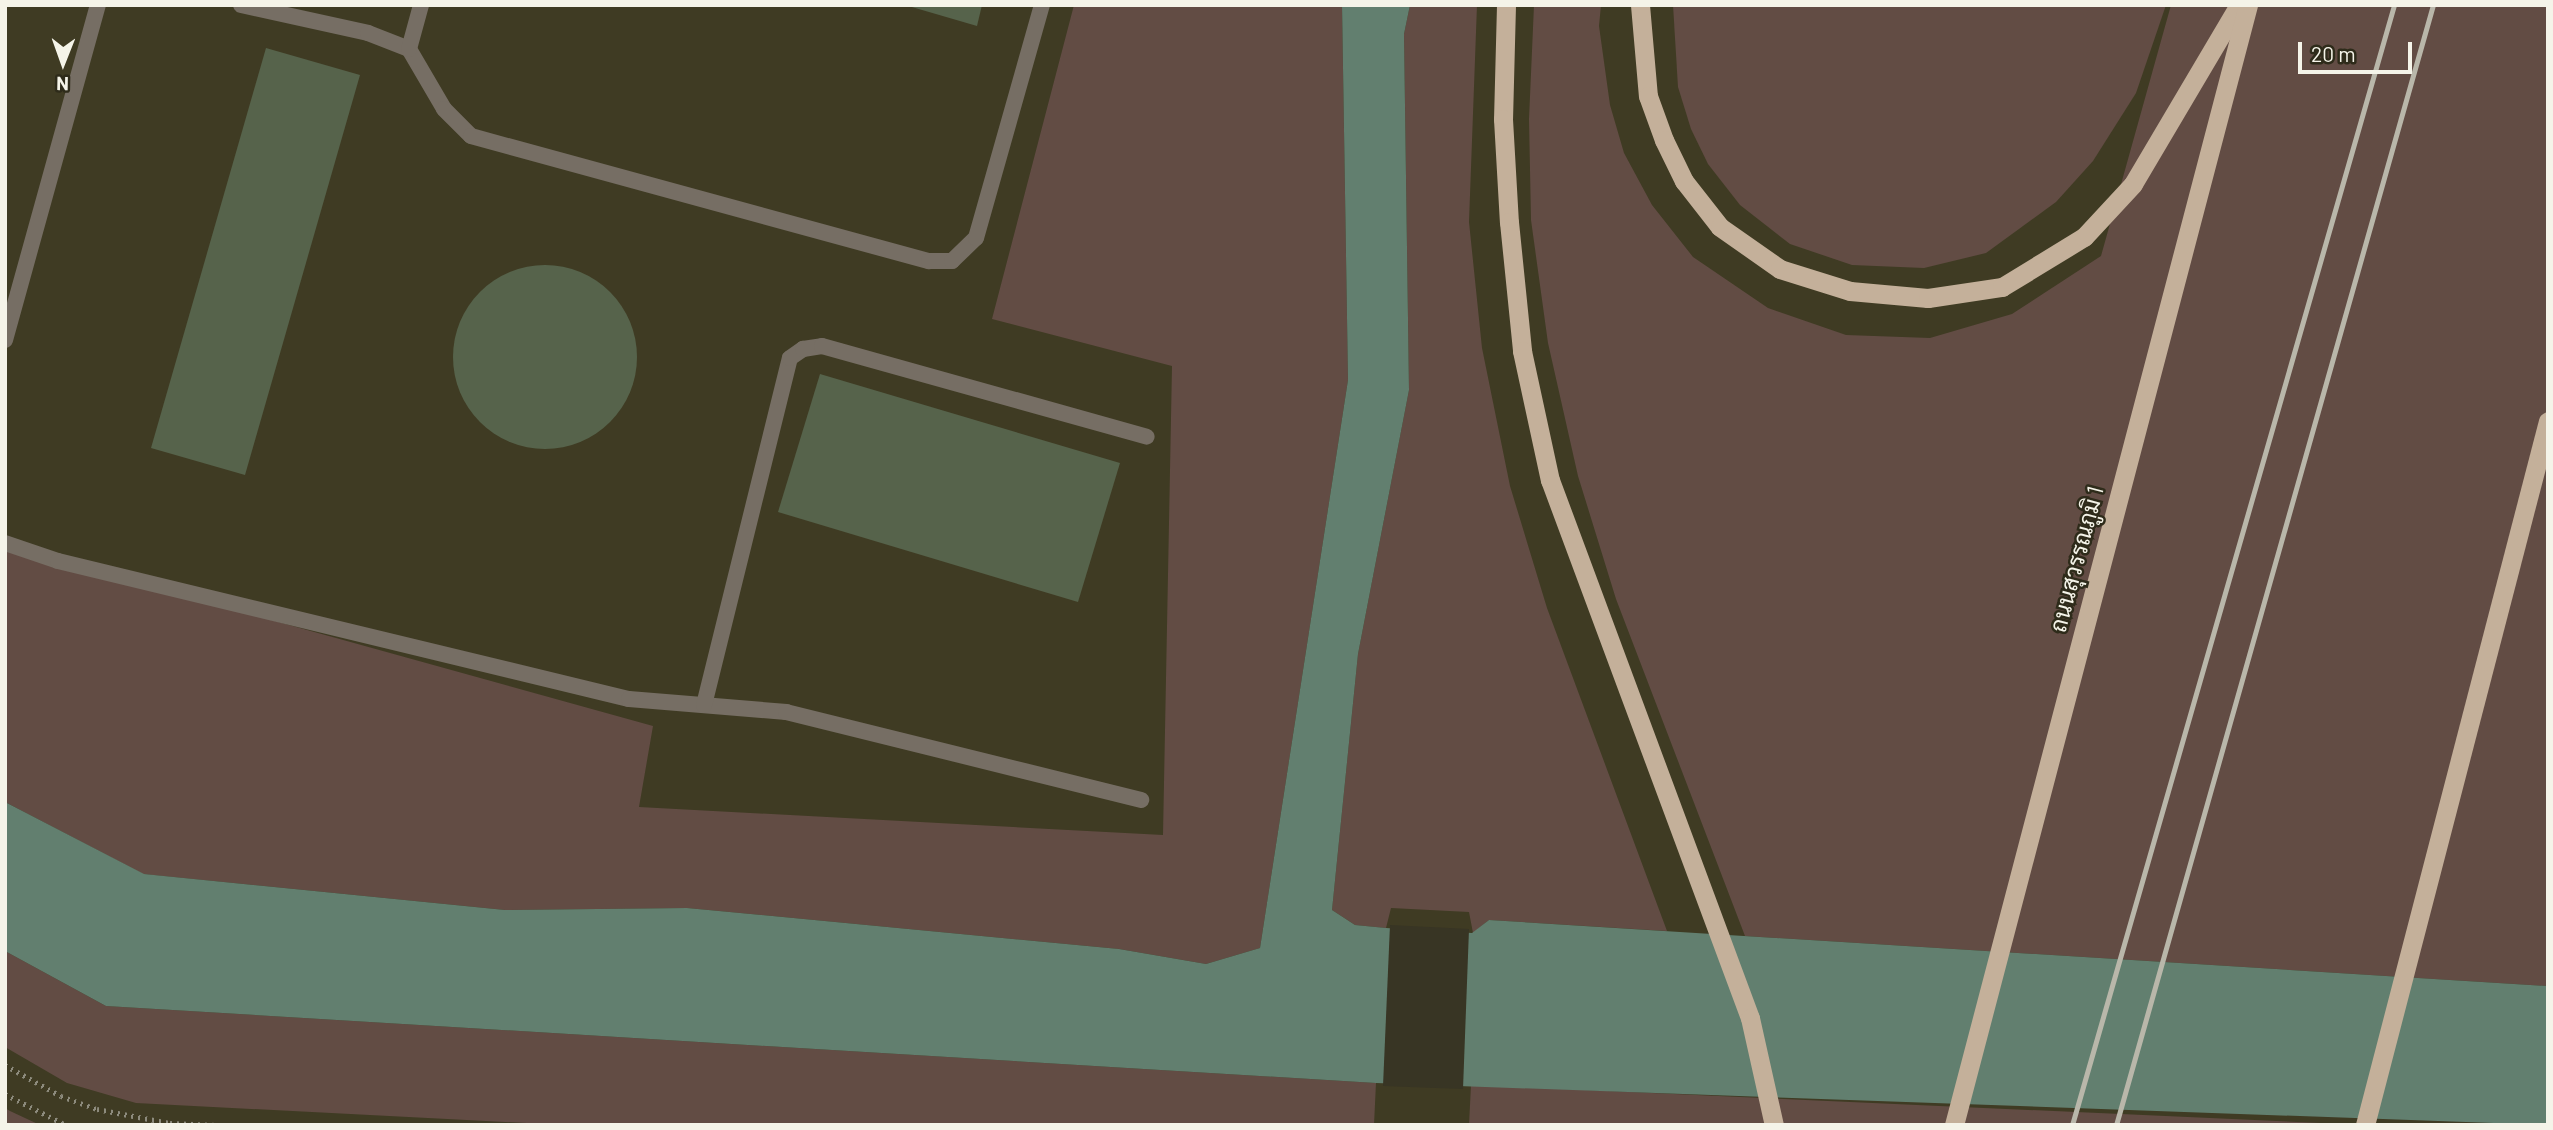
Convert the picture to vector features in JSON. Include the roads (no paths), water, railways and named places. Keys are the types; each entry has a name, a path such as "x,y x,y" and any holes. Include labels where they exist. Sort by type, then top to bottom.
{"highway":[{"path":"1506,5 1503,119 1509,222 1522,351 1549,480 1750,1018 1774,1125"},
{"path":"1640,5 1648,96 1664,140 1684,181 1720,227 1780,269 1850,291 1928,298 2002,287 2084,237 2133,184 2239,5"},
{"name":"ถนนสุวรรณภูมิ 1","path":"1954,1125 2248,5"},
{"path":"2365,1125 2548,421"}],"lane":[{"path":"5,340 98,5"},
{"path":"242,5 368,33 409,49 444,109 471,136 929,261 952,261 976,238 1042,5"},
{"path":"409,49 421,5"},
{"path":"704,705 790,358 803,349 822,346 1147,437"},
{"path":"5,543 58,561 629,699 786,712 1141,800"}],"railway":[{"path":"2072,1125 2394,5"},
{"path":"2116,1125 2433,5"}]}
